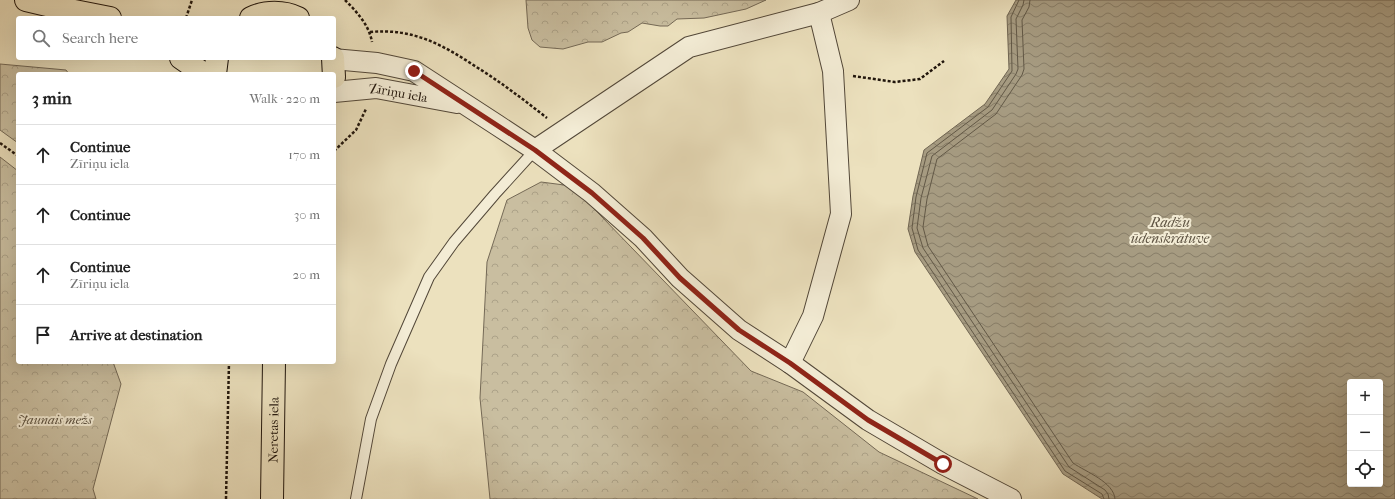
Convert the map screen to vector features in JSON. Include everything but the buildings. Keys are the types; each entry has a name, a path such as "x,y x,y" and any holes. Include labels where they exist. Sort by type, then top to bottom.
{"main road":[{"path":"26,0 100,16"},
{"path":"295,0 305,16"},
{"path":"64,9 80,16"},
{"path":"255,11 294,16"},
{"path":"184,60 201,72"},
{"path":"215,72 216,60"},
{"name":"Neretas iela","path":"272,499 274,364"}],"street":[{"path":"535,150 689,48 820,13 849,0"},
{"path":"790,363 813,316 841,214 833,70 820,13"},
{"name":"Zīriņu iela","path":"333,65 377,63 414,71 464,104"},
{"name":"Zīriņu iela","path":"336,92 376,88 464,104"},
{"path":"464,104 535,150 592,193 643,238 680,278 739,330 790,363 868,420 943,464 1011,499"}],"lane":[{"path":"356,499 371,419 391,364 429,277 454,242 535,150"}],"path":[{"path":"187,16 192,0"},
{"path":"370,32 387,31 404,33 420,37 450,50 510,88 564,131"},
{"path":"828,49 853,76 895,82 920,79 944,60"},
{"path":"0,143 16,155"},
{"path":"226,499 229,364"}],"green space":[{"path":"526,0 766,0 746,9 704,18 677,19 668,26 642,23 628,32 621,33 602,42 588,42 563,49 540,47 532,40 528,28"},
{"path":"0,64 66,70 68,72 16,72 16,142 0,130"},
{"name":"Jaunais mežs","path":"0,157 16,169 16,364 114,364 121,384 93,489 96,499 0,499"},
{"path":"541,182 572,186 751,371 803,392 879,452 978,499 490,499 480,398 487,262 507,200"}],"water":[{"name":"Radžu ūdenskrātuve","path":"1016,0 1395,0 1395,499 1102,499 1063,474 915,252 908,229 913,196 924,150 985,104 1009,69 1007,16"}],"route":[{"path":"414,71 535,150 592,193 643,238 680,278 739,330 790,363 868,420 943,464"}]}
